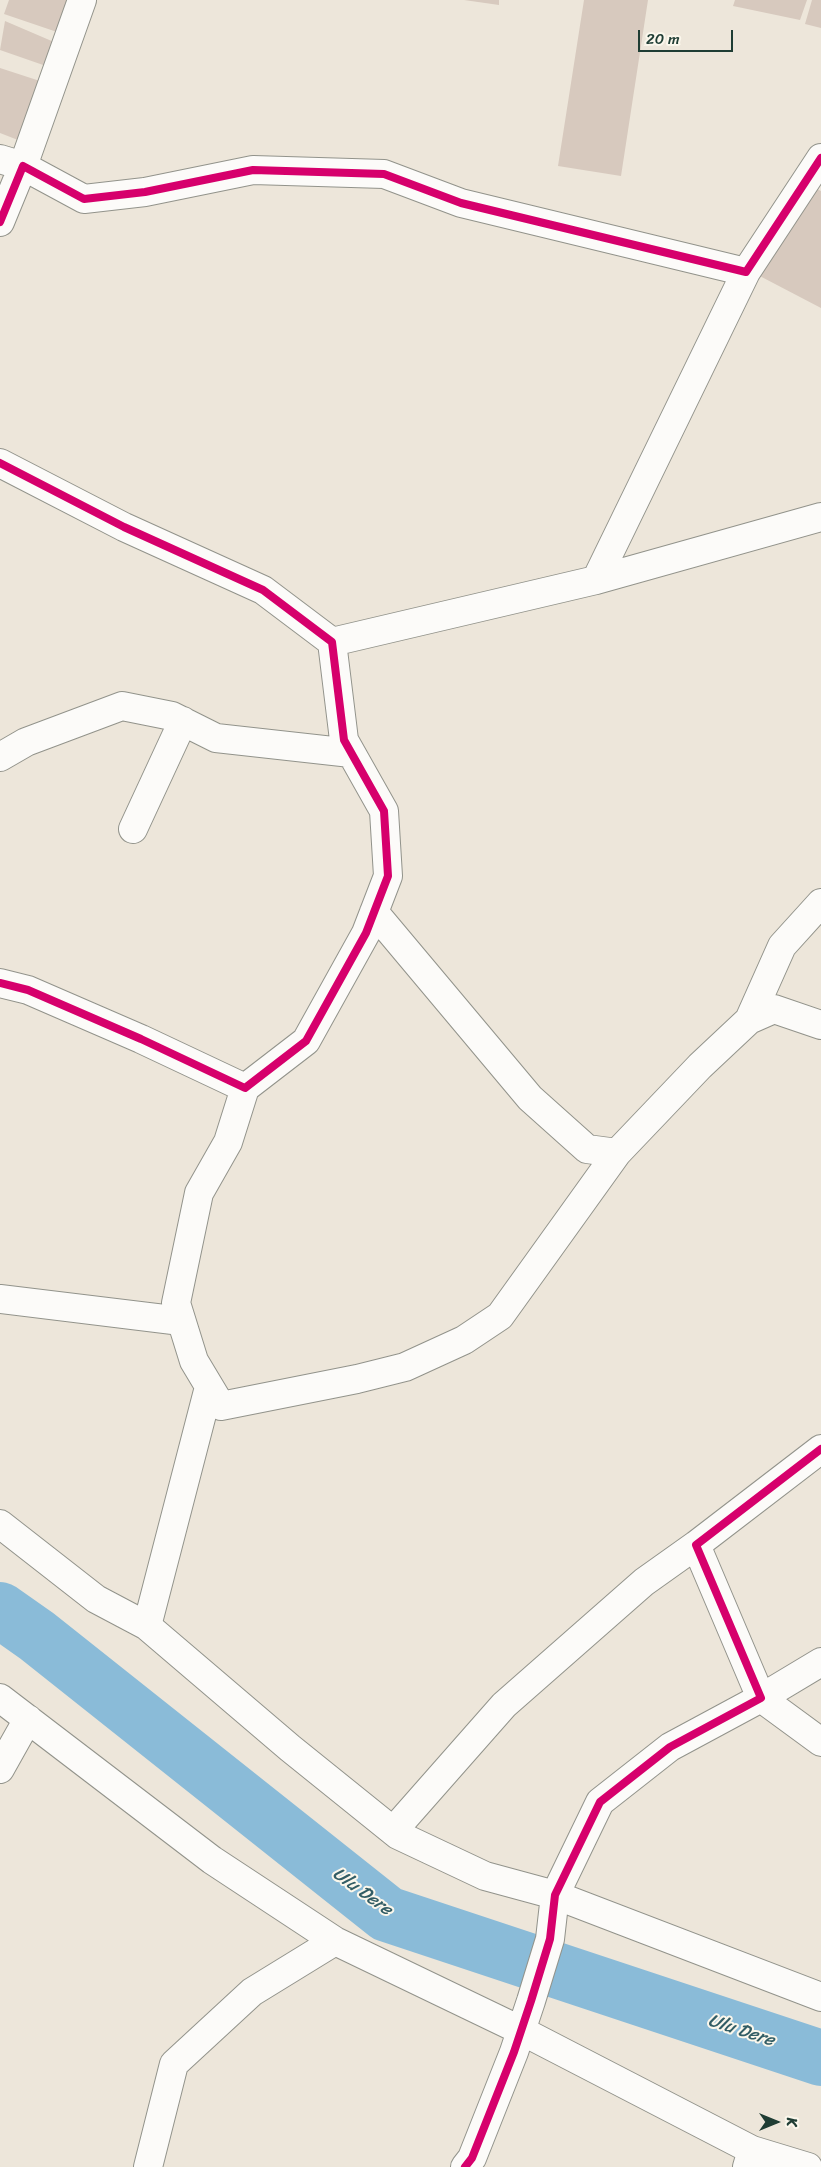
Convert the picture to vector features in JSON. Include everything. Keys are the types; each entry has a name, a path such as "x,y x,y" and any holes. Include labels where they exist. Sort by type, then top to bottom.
{"street":[{"path":"0,222 11,163 82,0"},
{"path":"596,580 746,272 821,158"},
{"path":"11,163 84,199 145,192 253,170 384,174 461,203 746,272"},
{"path":"0,463 124,527 263,590 332,642 344,740 384,811 388,876 366,933 306,1040 246,1088 228,1142 199,1193 176,1303 194,1362 221,1406 357,1379 405,1367 464,1340 500,1316 617,1153 700,1066 749,1020 774,1009 821,1025"},
{"path":"332,642 596,580 821,516"},
{"path":"0,757 26,742 122,706 172,716 216,738 351,753"},
{"path":"132,829 183,721"},
{"path":"749,1020 782,946 821,903"},
{"path":"374,912 530,1098 587,1149 617,1153"},
{"path":"0,983 28,990 141,1038 246,1088"},
{"path":"0,1299 181,1321"},
{"path":"147,1626 209,1387"},
{"path":"392,1831 504,1705 644,1582 696,1546 821,1449"},
{"path":"0,1524 96,1598 147,1626 290,1748 392,1831 485,1876 555,1896 821,1997"},
{"path":"696,1546 761,1698 821,1742"},
{"path":"465,2167 472,2158 514,2052 531,2001 550,1939 555,1896 600,1802 670,1747 761,1698 821,1662"},
{"path":"0,1698 212,1860 335,1941 520,2030 749,2158 808,2167"},
{"path":"0,1769 28,1719"},
{"path":"148,2167 174,2064 252,1992 335,1941"}],"building":[{"path":"9,0 69,0 57,32 4,14"},
{"path":"464,0 499,0 499,5"},
{"path":"584,0 648,0 621,176 558,166"},
{"path":"735,0 807,0 800,20 733,6"},
{"path":"812,0 821,0 821,28 805,24"},
{"path":"5,21 54,42 46,66 0,50"},
{"path":"0,68 43,82 18,140 0,133"},
{"path":"811,186 821,191 821,308 754,273"}],"waterway":[{"name":"Ulu Dere","path":"0,1610 37,1636 387,1914 821,2058"}],"cycle path":[{"path":"0,222 23,166 84,199 145,192 253,170 384,174 461,203 746,272 821,158"},
{"path":"0,463 124,527 263,590 332,642 344,740 384,811 388,876 366,933 306,1041 245,1088 141,1039 28,990 0,983"},
{"path":"465,2167 472,2158 514,2052 531,2001 550,1939 555,1895 600,1802 670,1747 761,1698 696,1545 821,1449"}]}
